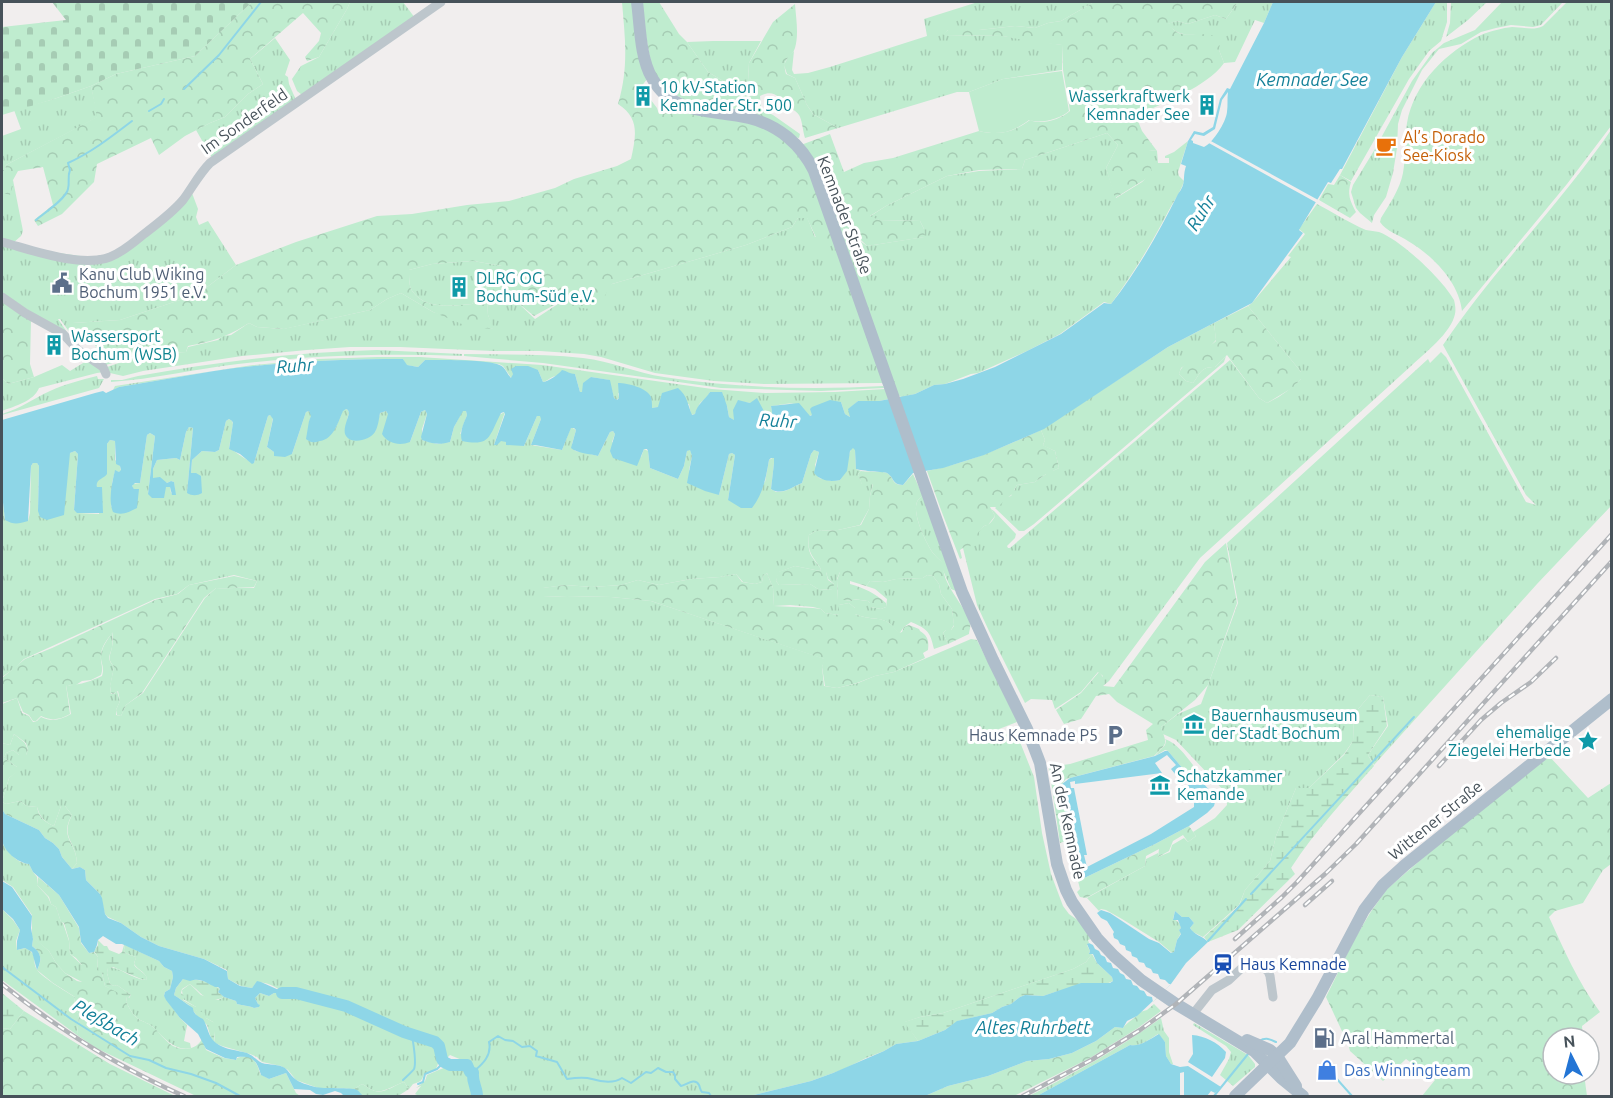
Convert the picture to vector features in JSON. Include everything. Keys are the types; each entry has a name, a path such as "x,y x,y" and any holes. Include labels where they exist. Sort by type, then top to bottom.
{"main road":[{"name":"Kemnader Straße","path":"637,2 645,60 652,78 660,89 676,102 690,108 748,118 773,127 795,144 809,161 928,494"},
{"name":"An der Kemnade","path":"928,494 966,601 1027,729 1040,763 1057,864 1066,890 1083,919 1114,956 1142,980 1193,1014 1275,1063 1300,1096"},
{"name":"Wittener Straße","path":"1242,1096 1275,1063 1290,1043 1317,999 1364,910 1383,885 1611,699"},
{"name":"Wittener Straße","path":"1235,1096 1275,1063"}],"street":[{"name":"Im Sonderfeld","path":"2,242 51,256 75,259 97,260 119,253 182,202 202,171 210,163 441,2"},
{"path":"2,297 63,334 78,350 104,367 106,374"},
{"path":"1193,1014 1212,990 1229,980 1245,965 1252,963 1268,971 1273,997"}],"green space":[{"path":"52,2 252,2 195,56 116,74 91,86 2,115 2,27 66,20"},
{"path":"252,2 350,2 319,57 307,61 305,57 319,41 321,33 303,13 250,59 263,84 248,94 225,117 185,136 159,155 151,138 97,164 94,182 62,214 38,226 34,220 53,205 43,167 18,171 13,180 10,195 3,193 2,170 5,170 6,165 97,117 91,86 116,74 195,56"},
{"path":"350,2 403,2 415,18 302,95 297,91 292,79 301,66 319,57"},
{"path":"622,2 634,2 647,79 641,87 659,114 667,113 671,104 748,121 768,128 793,148 830,134 844,172 864,163 893,158 979,131 1006,132 1030,120 1050,121 1070,111 1063,70 1062,45 1003,36 943,35 948,30 979,30 1015,26 1035,28 1061,21 1094,2 1238,2 1226,19 1215,15 1188,24 1177,21 1168,24 1182,34 1221,37 1219,50 1224,63 1207,80 1196,87 1136,116 1142,131 1157,151 1149,150 1152,175 1115,198 1106,168 1118,145 1107,133 1025,160 1022,169 979,170 947,176 870,216 879,220 920,221 925,237 867,246 857,236 841,227 833,243 819,244 807,218 798,218 792,227 746,245 612,284 596,310 556,304 534,316 517,302 525,277 504,278 502,266 473,261 432,264 409,270 410,287 416,296 430,304 472,304 479,293 479,283 486,283 488,315 494,329 469,327 433,312 401,293 370,310 284,329 257,327 249,323 220,338 188,346 186,352 167,353 164,349 147,357 144,353 106,365 94,360 96,346 72,323 120,320 198,294 236,265 296,242 377,216 412,214 509,201 555,188 631,159 635,128 630,115 618,104 625,65"},
{"path":"640,2 659,2 679,34 708,72 735,88 748,81 749,63 773,22 795,4 796,43 785,64 786,74 795,78 813,114 838,128 805,138 799,115 778,97 769,93 760,96 761,109 800,134 799,138 691,103 672,93 658,80 652,69"},
{"path":"978,2 1094,2 1061,21 1035,28 1015,26 979,30 948,30 944,35 1003,36 1062,45 1062,70 1003,79 969,92 957,92 838,128 813,114 795,78 787,74 784,65 794,51 792,70 794,74 808,73 927,36 924,19"},
{"path":"1238,2 1273,2 1264,23 1255,20 1235,62 1224,63 1219,50 1201,34 1182,34 1167,24 1177,21 1188,24 1215,15 1226,19"},
{"path":"1436,2 1447,2 1447,22 1441,41 1429,51 1409,79 1351,181 1340,175 1402,57"},
{"path":"1451,2 1487,2 1446,37 1450,23"},
{"path":"1502,2 1563,2 1541,25 1533,27 1511,25 1496,28 1481,32 1461,44 1439,49 1422,70 1402,110 1398,124 1393,173 1386,197 1374,215 1372,223 1356,208 1351,192 1412,81 1432,53 1444,43 1475,30"},
{"path":"1567,2 1611,2 1611,126 1567,184 1462,311 1456,290 1443,270 1417,247 1380,222 1402,179 1406,129 1411,108 1424,82 1456,50 1492,31 1512,27 1532,29 1543,26"},
{"path":"275,38 290,60 285,75 288,77 296,100 212,158 196,130 225,117 248,94 263,84 250,59"},
{"path":"761,41 749,63 748,81 735,88 708,72 687,42"},
{"path":"1062,71 1069,111 1065,114 1045,121 1029,120 1006,132 979,131 969,92 1003,79"},
{"path":"91,86 98,117 6,165 5,170 2,170 2,136 21,129 14,110"},
{"path":"1611,130 1611,506 1537,584 1374,765 1368,755 1388,726 1383,697 1370,695 1354,714 1353,741 1344,754 1309,788 1296,788 1276,836 1270,861 1245,890 1239,905 1203,937 1190,928 1194,923 1189,917 1182,917 1175,911 1173,919 1179,923 1181,933 1172,953 1122,919 1106,910 1099,911 1087,898 1145,866 1146,859 1158,853 1158,857 1170,852 1172,845 1184,838 1188,842 1196,836 1193,832 1215,818 1227,805 1226,793 1176,740 1163,734 1161,727 1178,714 1201,704 1238,603 1227,543 1428,359 1430,363 1441,352 1446,357 1526,502 1536,505 1526,495 1443,345"},
{"path":"1107,133 1118,145 1106,168 1116,198 1149,175 1149,150 1157,151 1158,163 1169,163 1169,158 1165,156 1188,141 1178,172 1184,181 1181,188 1142,258 1111,304 1104,302 1060,334 1027,351 978,373 945,384 934,385 915,394 901,397 882,383 764,384 714,381 655,373 584,354 540,351 350,347 242,356 123,376 110,373 107,367 145,354 147,357 164,349 167,353 186,352 188,347 231,335 249,323 257,327 283,329 370,310 401,293 433,312 493,329 488,315 486,283 472,304 430,304 416,296 410,287 409,270 432,264 473,261 502,266 525,277 517,302 535,319 558,304 612,284 746,245 792,227 798,218 807,217 815,237 841,227 867,246 924,237 924,229 920,221 879,220 869,217 886,206 947,176 979,171 1022,169 1025,160"},
{"path":"1340,175 1351,182 1350,197 1356,212 1350,218 1319,200 1328,184 1334,185"},
{"path":"13,180 23,231 13,243 2,239 2,186 3,193"},
{"path":"192,193 198,209 196,217 199,225 208,221 236,265 198,294 120,320 73,323 82,333 73,337 60,319 58,319 69,335 2,294 2,245 109,260"},
{"path":"1317,204 1366,230 1388,236 1421,262 1441,282 1454,300 1453,321 1430,349 1200,558 1109,681 1103,686 1103,676 1098,672 1081,692 1055,709 1052,700 1031,699 1025,703 977,605 963,548 993,520 995,516 991,509 1016,534 1007,546 1010,548 1230,360 1259,398 1267,403 1301,379 1301,372 1248,306 1291,257 1288,256 1305,234 1299,229"},
{"path":"2,298 31,319 30,364 34,377 8,384 2,378"},
{"path":"1248,306 1301,372 1301,379 1292,388 1267,403 1259,398 1227,355 1215,367 1204,369 1193,383 1186,381 1179,374 1189,360 1216,341 1214,323"},
{"path":"1214,323 1216,340 1208,349 1181,368 1179,374 1186,381 1193,383 1204,369 1215,367 1226,356 1224,362 1034,524 1024,531 1019,531 995,508 1011,496 1017,485 1035,482 1059,468 1055,451 1043,445 1045,440 1041,430 1168,347"},
{"path":"377,350 462,354 462,356 378,355 294,359 238,364 111,382 111,380 257,358"},
{"path":"464,354 568,356 604,362 654,375 718,384 828,388 883,386 884,388 821,391 721,388 543,363 464,356"},
{"path":"420,357 542,365 712,389 765,393 885,389 889,399 858,401 849,409 850,417 845,414 841,402 812,412 809,416 797,404 771,406 773,419 768,419 750,403 738,401 735,421 729,417 727,406 710,392 700,403 695,414 691,415 689,404 652,408 618,393 619,398 616,400 609,380 591,377 580,392 575,374 558,375 543,382 538,370 513,374 512,379 499,364 425,360 418,367 406,365 403,359 332,360 261,365 119,387 113,390 115,386 253,365 318,359"},
{"path":"88,360 104,372 39,388 29,400 2,411 2,378 8,384 34,377 62,365 70,371"},
{"path":"97,376 98,379 104,379 99,388 2,415 73,382"},
{"path":"346,409 349,413 347,420 375,432 380,413 386,411 410,442 421,412 425,410 427,414 422,429 422,440 437,444 450,442 454,427 463,410 467,415 460,434 505,412 494,445 500,440 524,446 537,416 541,416 541,419 531,445 562,450 571,427 576,430 572,444 575,451 598,456 610,432 613,431 615,434 612,442 641,457 644,449 648,451 650,468 678,479 687,451 690,449 692,456 689,470 719,495 729,454 732,453 735,455 728,500 765,482 769,460 774,457 771,489 776,492 785,491 802,483 814,450 819,452 815,465 819,478 831,481 840,480 852,447 855,448 856,469 861,471 858,474 862,484 873,483 869,509 860,525 838,530 816,531 809,535 809,550 821,569 820,571 795,566 779,572 776,581 779,585 810,584 818,589 832,590 834,584 828,579 826,572 840,572 837,579 838,600 868,601 870,607 881,609 886,607 887,599 875,589 866,586 870,581 883,582 933,576 939,584 941,594 952,609 954,625 951,630 943,633 948,644 934,649 929,635 921,627 911,622 899,634 884,620 855,614 855,608 849,603 839,605 839,615 825,613 813,607 774,606 773,588 767,573 763,576 762,582 755,584 743,582 736,574 659,585 638,580 621,585 592,587 565,585 543,588 543,597 611,597 651,601 825,659 822,667 824,686 837,688 894,672 971,639 977,640 1017,722 999,729 1001,735 1016,732 1034,777 1051,874 1063,906 1158,997 1153,1002 1153,999 1089,943 1087,945 1089,953 1092,954 1086,962 1073,969 943,1013 905,1022 918,1041 896,1044 844,1069 811,1081 750,1096 478,1096 474,1069 469,1063 450,1055 441,1064 439,1061 436,1069 424,1074 420,1081 409,1089 404,1082 379,1091 362,1084 354,1089 321,1089 296,1080 288,1070 281,1066 262,1062 250,1054 215,1043 213,1022 183,999 182,990 190,984 201,995 218,1000 224,997 236,1001 237,1004 254,1008 259,1007 255,998 260,993 269,996 282,992 274,986 260,982 252,988 241,986 228,979 227,970 204,959 159,946 105,914 100,894 86,880 85,870 80,867 72,869 77,863 68,834 72,815 65,806 61,806 54,826 43,819 37,807 27,806 20,801 6,804 2,802 9,778 17,771 17,767 4,758 6,753 13,750 19,755 26,755 28,750 26,743 14,734 10,745 2,743 2,704 17,698 22,713 29,716 33,722 41,717 56,720 71,714 66,685 80,684 102,676 102,652 113,631 109,657 114,667 110,687 111,694 117,691 120,701 116,715 121,716 126,705 143,693 205,598 216,588 254,588 257,581 234,575 189,585 177,594 155,599 24,659 2,677 2,494 5,520 28,521 33,463 39,466 38,511 70,453 75,451 78,454 74,510 78,513 99,514 102,487 97,487 96,484 107,444 110,440 115,441 115,460 121,471 115,471 111,507 138,489 132,487 133,484 140,483 147,435 150,433 155,436 148,494 170,487 171,493 175,495 174,482 167,483 153,478 153,469 157,460 176,458 180,460 189,427 193,428 187,493 192,460 202,451 219,450 226,421 229,419 233,424 229,448 254,463 268,416 273,418 267,447 274,452 292,454 306,412 311,413 309,421 335,429 343,410"},
{"path":"1041,430 1045,440 1043,445 1055,451 1059,468 1035,482 1017,485 1014,493 998,507 990,507 995,516 979,532 978,538 973,538 970,547 966,546 960,550 962,558 960,559 927,471 972,459"},
{"path":"861,471 885,472 895,483 903,485 913,474 923,496 918,500 916,514 933,553 944,563 949,586 968,617 969,634 948,644 943,633 954,626 952,609 941,594 939,584 933,576 883,582 870,581 866,586 850,581 850,584 869,591 886,603 886,607 881,609 870,607 868,601 838,600 837,580 840,572 826,572 828,580 834,584 833,590 818,589 810,584 779,585 776,581 778,572 795,566 820,571 810,550 809,535 816,531 838,530 861,525 869,509 873,484 862,485 858,474"},
{"path":"923,496 956,591 951,589 942,568 943,563 933,553 920,528 916,507 918,500"},
{"path":"1226,543 1237,603 1208,685 1195,700 1161,727 1165,743 1154,756 1066,779 1062,784 1070,837 1060,843 1049,767 1070,764 1148,740 1146,730 1153,724 1117,702 1109,694 1096,696 1081,719 1064,724 1056,710 1081,693 1099,672 1103,677 1103,686 1114,687 1205,562"},
{"path":"767,573 773,588 774,606 821,609 825,613 839,615 839,605 849,603 855,608 855,614 884,620 899,633 909,625 919,629 928,641 928,650 923,653 925,658 894,672 857,683 837,688 825,686 822,667 824,659 651,601 611,597 543,597 542,588 565,585 592,587 621,585 638,580 659,585 736,574 742,582 755,584 762,582 763,576"},
{"path":"234,576 257,581 254,587 216,588 204,598 142,693 126,705 121,716 117,715 116,710 120,701 118,691 111,693 110,686 114,667 110,661 113,632 101,652 101,675 76,685 66,685 70,714 55,719 41,716 33,721 23,712 17,698 2,703 2,678 25,659 155,600 178,594 189,585"},
{"path":"1370,695 1383,697 1387,726 1368,755 1374,766 1300,854 1291,868 1295,874 1238,930 1208,942 1204,937 1239,906 1245,890 1270,861 1276,836 1296,788 1309,788 1344,755 1353,741 1354,714"},
{"path":"14,734 25,743 28,750 26,755 19,755 13,750 6,753 4,758 17,767 17,772 9,778 2,802 2,743 10,745"},
{"path":"1165,739 1177,747 1193,765 1192,769 1182,778 1180,775 1184,770 1168,751 1165,750 1155,756 1165,745"},
{"path":"1549,756 1588,798 1611,783 1611,864 1603,870 1583,903 1555,911 1549,917 1578,977 1600,1012 1582,1026 1541,1026 1541,1086 1586,1086 1587,1096 1422,1096 1435,1080 1406,1059 1383,1081 1350,1051 1326,997 1354,940 1387,889"},
{"path":"20,801 27,806 37,807 42,819 54,826 61,806 65,806 72,815 67,829 77,863 72,869 62,857 59,849 39,830 5,814 2,802 6,804"},
{"path":"1189,826 1196,836 1188,842 1183,835 1173,841 1169,851 1158,857 1159,849 1146,856 1145,866 1086,898 1080,897 1077,892 1080,889 1078,881"},
{"path":"2,842 17,860 29,864 37,877 37,885 51,904 56,907 69,941 70,954 82,965 82,982 65,973 49,951 32,937 32,915 13,887 2,880"},
{"path":"38,877 59,895 79,928 81,943 89,953 94,952 98,957 97,969 102,973 105,986 127,996 126,1002 138,1018 152,1026 177,1048 193,1047 202,1039 206,1050 224,1058 236,1060 247,1056 252,1058 260,1074 269,1079 286,1073 296,1093 300,1096 196,1096 96,1048 77,1035 79,1015 74,1006 75,997 37,970 40,957 38,951 32,946 33,937 49,951 65,973 82,982 82,965 70,954 64,923 61,922 56,907 51,904 49,897 37,885"},
{"path":"2,909 20,930 16,941 17,950 25,948 32,952 38,971 75,997 74,1006 79,1015 77,1035 2,980"},
{"path":"98,940 109,950 119,954 125,945 125,953 136,957 134,966 147,978 146,980 141,979 113,967 108,968 110,984 117,985 131,995 128,998 105,986 102,973 97,970 98,957 94,951"},
{"path":"125,945 159,961 172,971 170,989 165,992 164,996 187,1025 184,1041 190,1043 191,1048 175,1046 152,1026 137,1018 126,1002 127,996 129,998 131,995 117,985 110,984 108,967 136,978 146,980 147,978 134,964 136,957 125,953"},
{"path":"1092,954 1113,981 1106,984 1094,983 1043,996 1025,995 992,1013 958,1021 945,1030 918,1041 904,1022 943,1013 1073,969 1086,962"},
{"path":"183,979 212,984 220,989 218,992 224,997 209,999 190,984 182,989 181,993 185,997 183,1000 196,1007 196,1010 205,1013 206,1018 216,1025 215,1043 207,1025 189,1005 174,995"},
{"path":"2,993 24,1011 10,1029 2,1028"},
{"path":"1154,1004 1161,1011 1138,1028 1090,1058 1014,1096 925,1096 948,1086 988,1076 1027,1061 1049,1059 1072,1053 1096,1041 1115,1027 1123,1028 1140,1012"},
{"path":"24,1011 110,1064 175,1096 2,1096 2,1028 10,1029"},
{"path":"1161,1018 1164,1031 1169,1038 1169,1052 1173,1064 1166,1056 1165,1042 1158,1034 1141,1044 1130,1045 1037,1096 1029,1096 1097,1060"},
{"path":"1194,1023 1248,1055 1255,1067 1233,1086 1220,1075 1231,1052 1226,1046 1193,1025"},
{"path":"448,1066 467,1067 476,1096 419,1096 415,1094 421,1086 416,1088 425,1081 427,1075"},
{"path":"404,1082 409,1089 398,1096 363,1096 354,1089 362,1084 379,1092"}],"water":[{"path":"1273,2 1436,2 1402,57 1342,169 1331,183 1328,182 1299,230 1303,233 1252,303 1168,347 1044,429 984,455 943,468 913,473 903,485 895,482 887,473 856,469 853,448 850,451 847,471 840,480 823,479 814,473 819,452 814,450 802,483 779,492 771,489 774,458 771,458 764,486 756,503 752,508 741,508 728,500 735,455 732,453 729,454 719,495 687,483 692,456 690,450 687,451 678,479 650,468 647,449 644,449 637,466 613,458 610,451 615,434 613,431 610,432 598,456 571,448 576,430 574,428 571,428 562,450 531,445 541,419 540,416 537,416 524,446 506,445 506,442 501,441 494,445 504,412 501,413 488,438 484,441 472,442 462,441 461,438 467,415 466,411 463,411 454,427 450,442 436,444 422,440 421,437 427,414 425,410 421,412 410,442 398,444 391,442 382,434 388,414 386,411 380,413 373,435 356,441 349,439 345,431 349,413 346,409 329,437 325,440 311,442 306,439 311,416 309,411 306,412 292,454 285,457 274,456 274,452 267,447 273,419 270,415 268,416 252,464 240,454 229,449 233,423 229,419 226,421 219,450 202,451 192,460 191,473 201,476 202,493 196,495 187,493 193,428 189,427 180,460 176,458 157,460 153,469 153,478 160,477 167,483 174,482 176,495 172,495 170,487 166,487 164,498 152,498 148,494 155,436 150,433 147,435 140,483 132,486 134,489 139,489 137,508 125,513 113,512 111,502 115,470 119,472 121,470 116,464 115,441 110,440 107,444 107,474 97,484 97,487 102,487 103,513 77,513 74,510 78,454 75,451 70,453 64,515 47,520 40,517 38,511 39,466 33,463 28,521 11,523 5,520 2,494 2,420 95,393 103,391 106,393 119,387 214,371 332,360 403,359 407,365 418,367 425,360 479,361 498,364 511,378 513,374 511,369 516,366 528,366 538,370 543,382 564,370 575,374 580,392 582,392 583,383 591,377 610,380 614,398 617,400 619,398 618,383 632,385 649,394 652,408 658,407 662,393 678,388 686,397 692,415 710,392 722,392 729,417 734,420 733,410 738,400 750,403 757,398 768,419 773,419 771,406 799,403 810,416 812,407 830,400 841,402 845,414 850,417 848,409 858,401 879,401 915,394 934,385 963,379 995,367 1061,334 1104,303 1111,304 1147,250 1182,187 1186,166 1181,164 1188,141 1194,131 1203,133 1213,127 1220,99 1227,88 1230,89","holes":["1228,92 1226,116 1215,137 1204,147 1193,143 1191,140 1195,134 1204,136 1215,129 1222,100"]},
{"path":"1168,751 1184,770 1180,775 1182,778 1180,780 1171,769 1176,765 1167,755 1155,763 1162,773 1075,784 1075,781 1070,782 1071,788 1074,788 1087,855 1084,855 1087,867 1151,834 1194,807 1199,797 1193,795 1187,786 1198,777 1216,798 1214,806 1189,826 1155,844 1078,881 1075,879 1062,784 1070,778 1155,756"},
{"path":"2,809 5,814 39,830 59,849 62,857 72,869 80,867 85,870 86,880 100,894 108,918 121,923 159,946 204,959 227,971 228,979 240,986 252,988 257,981 281,991 282,993 269,996 260,993 255,998 260,1005 254,1008 237,1004 236,1001 224,997 218,992 220,989 218,987 206,982 183,979 174,995 193,1008 195,1014 203,1019 213,1041 227,1048 247,1053 262,1063 283,1067 291,1076 304,1084 319,1088 354,1089 363,1096 344,1096 335,1091 323,1095 310,1090 294,1089 286,1073 269,1079 261,1075 258,1066 251,1058 237,1057 236,1060 225,1058 206,1049 198,1034 180,1018 164,996 165,992 170,989 172,971 159,961 122,944 116,944 103,936 98,940 94,952 89,953 81,942 79,927 59,895 33,872 29,864 16,859 5,848 1,832"},
{"path":"2,881 12,887 32,916 32,946 38,951 40,957 37,970 32,952 25,948 17,950 20,930 13,919 2,909"},
{"name":"Altes Ruhrbett","path":"1101,910 1110,913 1149,939 1159,943 1171,953 1174,952 1181,934 1178,920 1173,920 1175,911 1182,917 1189,917 1194,923 1190,928 1208,942 1186,963 1171,984 1137,1016 1127,1021 1123,1028 1115,1027 1096,1041 1072,1053 1049,1059 1027,1061 988,1076 948,1086 925,1096 750,1096 811,1081 833,1073 896,1044 918,1041 945,1030 957,1021 992,1013 1025,995 1043,996 1081,983 1110,983 1113,981 1112,977 1097,963 1093,954 1089,954 1087,944 1114,932 1107,921 1097,913"},
{"path":"1159,1034 1165,1042 1166,1056 1171,1064 1180,1067 1188,1066 1221,1087 1215,1093 1211,1091 1207,1096 1184,1096 1184,1072 1180,1073 1180,1096 1037,1096 1130,1045 1141,1044"},
{"path":"1192,1035 1210,1040 1226,1052 1225,1058 1212,1077 1188,1062 1193,1054"}],"pier":[{"path":"1209,140 1320,201 1319,204 1207,142"},
{"path":"1109,932 1139,962 1144,963 1153,973 1158,974 1160,979 1171,984 1153,1002 1152,997 1147,996 1144,991 1133,985 1131,980 1126,979 1118,969 1113,968 1111,963 1107,962 1105,957 1089,943 1088,940"}],"waterway":[{"path":"184,89 219,55 261,2"},
{"path":"149,111 161,104 164,99"},
{"path":"36,220 66,193 69,186 68,163 93,149 132,121"},
{"path":"1251,894 1414,717"},
{"path":"1208,941 1246,899"},
{"name":"Pleßbach","path":"2,967 71,1019 130,1056 149,1060 166,1068 216,1083 240,1096"},
{"name":"Altes Ruhrbett","path":"282,993 296,993 346,1006 404,1032 435,1042 439,1046 444,1062 450,1065 467,1065 473,1073 477,1096"},
{"path":"403,1080 415,1066 412,1035"},
{"path":"469,1069 474,1071 483,1062 488,1055 489,1042 498,1036 522,1047 530,1046 537,1051 536,1056 557,1062 567,1079 586,1078 607,1082 622,1078 631,1083 646,1072 651,1073 658,1068 666,1072 673,1072 681,1086 695,1082 702,1092 709,1093 711,1096"},
{"name":"Pleßbach","path":"1259,1041 1268,1039 1276,1042"},
{"name":"Pleßbach","path":"1214,1096 1248,1054"},
{"path":"418,1084 423,1082 425,1074 437,1069 444,1062"},
{"name":"Pleßbach","path":"1336,1078 1352,1096"}],"railway":[{"path":"1235,939 1297,882 1612,534"},
{"path":"1023,1096 1093,1059 1176,1004 1325,874 1356,844 1612,561"},
{"path":"1439,766 1481,720 1531,682 1556,658"},
{"path":"1305,905 1332,881"},
{"path":"2,984 89,1046 136,1073 184,1096"}],"place":[{"name":"10 kV-Station Kemnader Str. 500","path":"643,96"},
{"name":"Wasserkraftwerk Kemnader See","path":"1207,105"},
{"name":"Al’s Dorado See-Kiosk","path":"1386,146"},
{"name":"Kanu Club Wiking Bochum 1951 e.V.","path":"62,283"},
{"name":"DLRG OG Bochum-Süd e.V.","path":"459,287"},
{"name":"Wassersport Bochum (WSB)","path":"54,345"},
{"name":"Bauernhausmuseum der Stadt Bochum","path":"1194,724"},
{"name":"Haus Kemnade P5","path":"1115,735"},
{"name":"ehemalige Ziegelei Herbede","path":"1588,741"},
{"name":"Schatzkammer Kemande","path":"1160,785"},
{"name":"Haus Kemnade","path":"1223,964"},
{"name":"Aral Hammertal","path":"1324,1038"},
{"name":"Das Winningteam","path":"1327,1070"}],"water label":[{"name":"Kemnader See","path":"1312,80"},
{"name":"Ruhr","path":"1201,213"},
{"name":"Ruhr","path":"295,366"},
{"name":"Ruhr","path":"778,421"}]}
